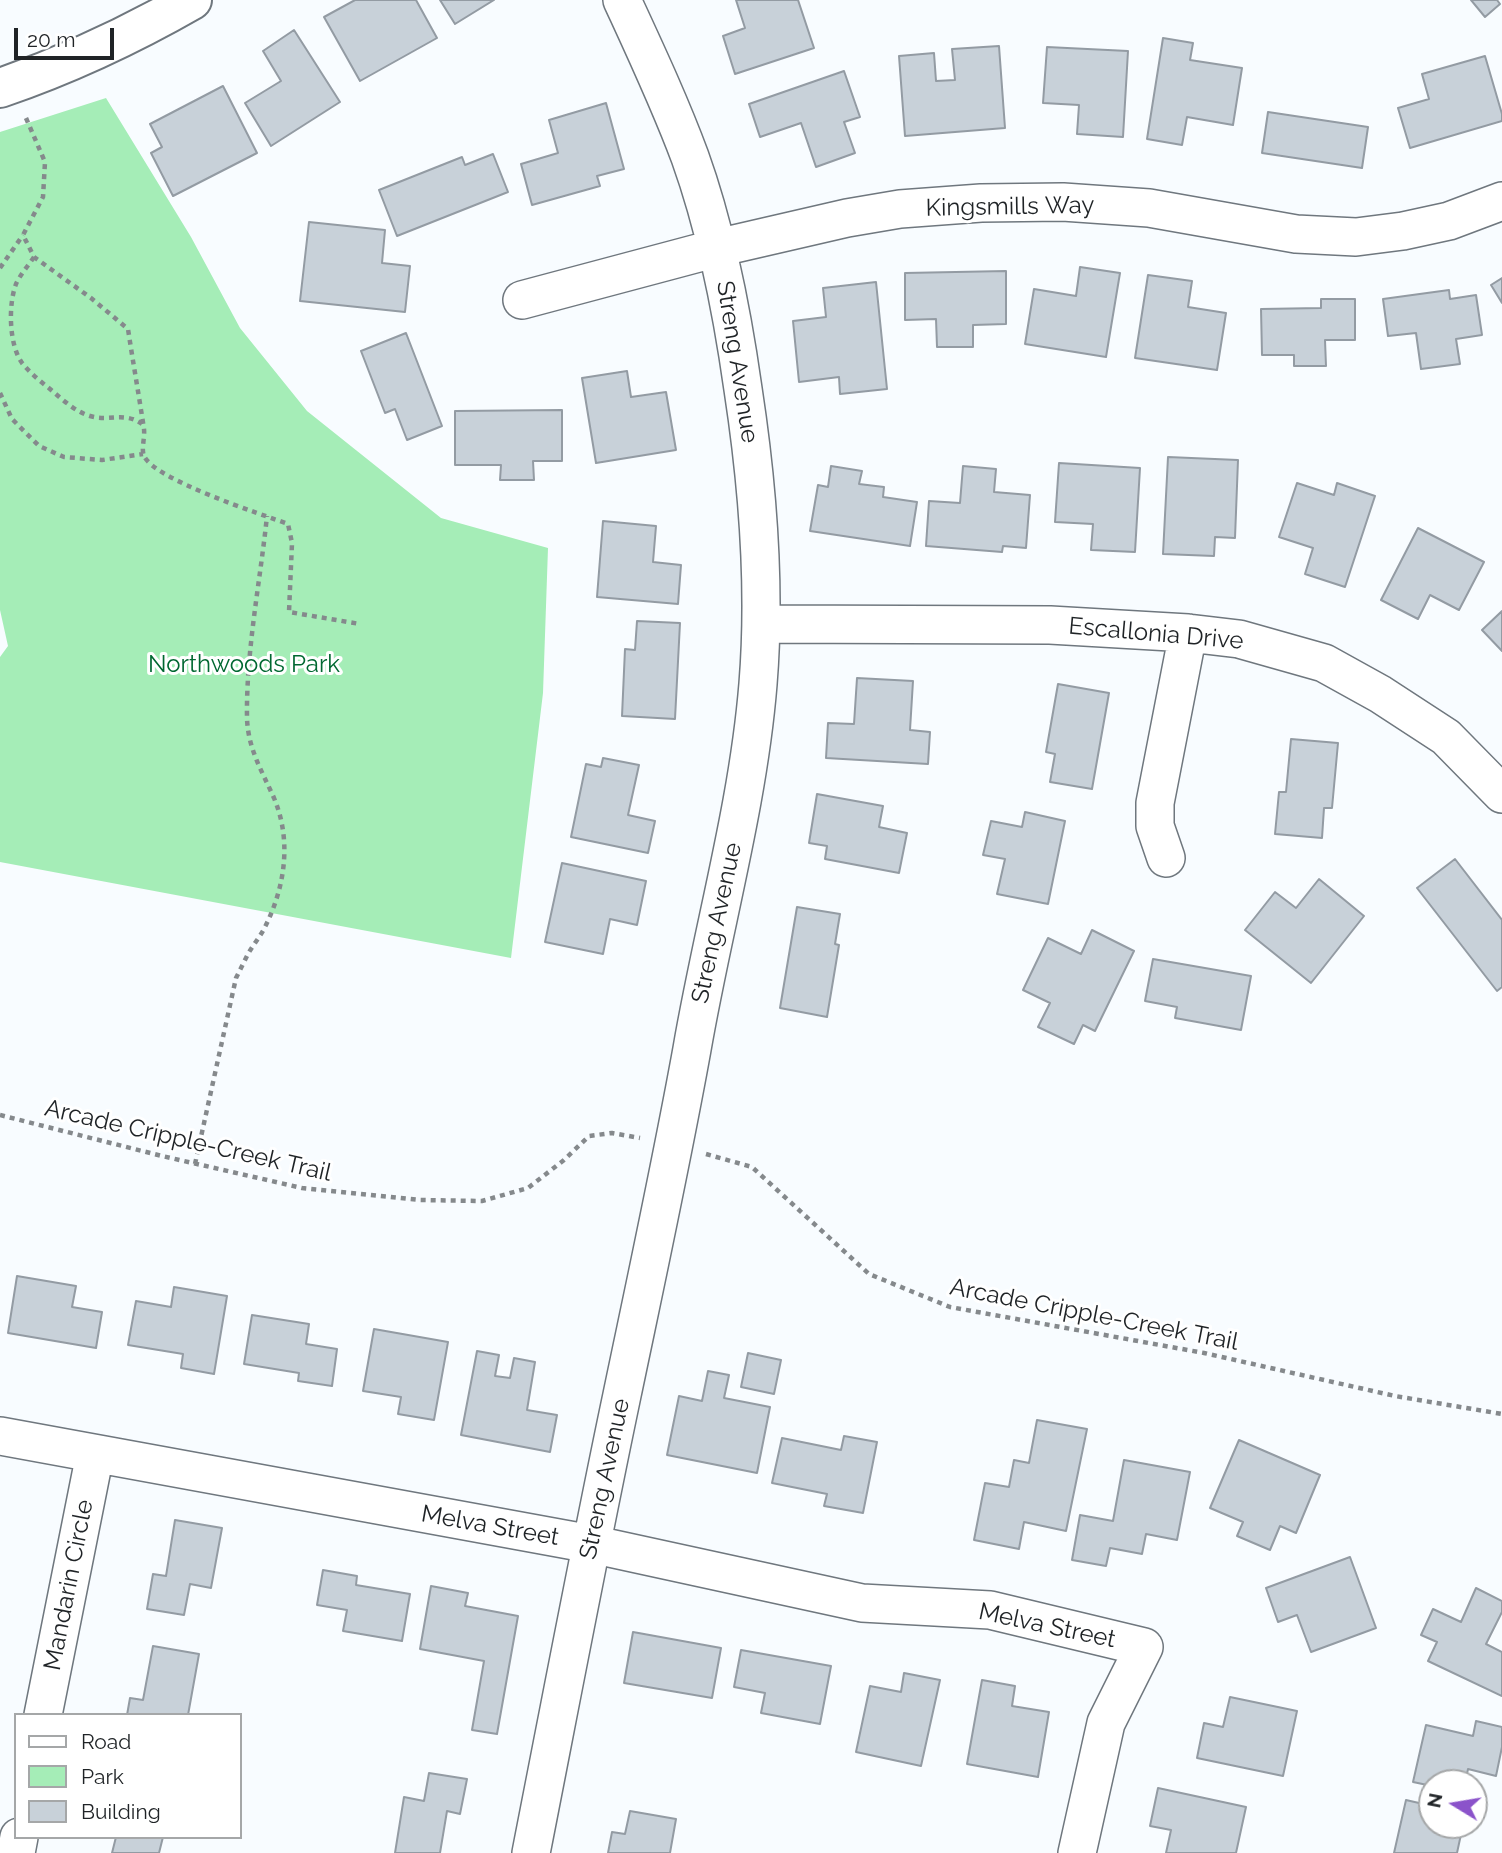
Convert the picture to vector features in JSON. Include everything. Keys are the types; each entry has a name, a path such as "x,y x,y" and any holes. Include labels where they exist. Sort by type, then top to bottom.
{"street":[{"path":"0,88 37,75 140,29 192,0"},
{"name":"Streng Avenue","path":"531,1853 742,801 758,688 762,624 759,520 750,432 736,340 717,248 691,160 656,72 622,0"},
{"name":"Kingsmills Way","path":"522,300 717,248 847,218 900,209 981,202 1063,202 1149,208 1296,234 1356,237 1449,221 1502,201"},
{"name":"Escallonia Drive","path":"762,624 1051,625 1188,633 1240,639 1324,663 1380,694 1446,737 1502,794"},
{"path":"1166,858 1154,826 1155,803 1188,633"},
{"name":"Melva Street","path":"0,1436 591,1544 862,1603 990,1610 1144,1647 1106,1723 1077,1853"},
{"name":"Mandarin Circle","path":"43,1713 95,1454"}],"path":[{"path":"0,268 43,197 45,162 26,118"},
{"path":"23,234 34,257 91,298 128,329 143,424 143,454 150,463 178,481 288,524 292,543 289,612 360,624"},
{"path":"34,257 17,282 12,299 12,331 21,362 33,375 80,412 103,418 134,418 143,424"},
{"path":"0,393 12,419 39,446 64,457 102,460 143,454"},
{"path":"195,1164 236,978 264,930 277,901 285,857 282,822 248,739 250,648 267,516"},
{"name":"Arcade Cripple-Creek Trail","path":"0,1115 302,1188 420,1200 482,1201 528,1188 589,1136 612,1133 675,1145 752,1167 869,1274 950,1307 1204,1353 1395,1396 1502,1414"}],"green space":[{"name":"Northwoods Park","path":"106,98 191,237 240,328 307,411 441,518 548,548 543,693 511,958 0,862 0,657 8,646 0,610 0,132"}],"building":[{"path":"355,0 416,0 437,38 360,81 324,17"},
{"path":"440,0 494,0 455,24"},
{"path":"736,0 798,0 814,48 735,74 723,36 745,28"},
{"path":"1471,0 1497,0 1500,4 1485,17"},
{"path":"294,30 340,102 271,146 245,103 281,81 263,51"},
{"path":"1163,38 1193,43 1190,60 1242,68 1233,125 1187,117 1182,145 1147,139"},
{"path":"999,46 1005,128 905,136 899,56 934,53 936,81 955,80 952,49"},
{"path":"1047,47 1128,51 1123,137 1077,134 1079,105 1043,103"},
{"path":"1485,56 1502,121 1410,148 1398,108 1429,99 1422,74"},
{"path":"844,71 860,117 844,122 855,153 816,167 801,123 760,137 749,104"},
{"path":"223,86 257,153 173,196 151,153 162,147 150,124"},
{"path":"606,103 624,169 597,176 600,186 532,205 521,164 558,153 549,120"},
{"path":"1268,112 1368,127 1362,168 1262,153"},
{"path":"493,154 508,192 397,236 379,190 462,157 465,165"},
{"path":"309,222 385,230 382,263 410,266 405,312 300,301"},
{"path":"1080,267 1120,273 1106,357 1025,344 1034,289 1076,296"},
{"path":"1006,271 1006,324 973,325 973,347 937,347 936,319 905,320 905,273"},
{"path":"1148,275 1192,281 1188,307 1226,313 1217,370 1135,358"},
{"path":"1502,278 1502,303 1491,285"},
{"path":"876,282 887,389 840,394 839,377 799,382 793,321 826,317 823,288"},
{"path":"1449,290 1450,299 1476,295 1482,335 1456,339 1460,364 1421,369 1416,333 1388,336 1383,299"},
{"path":"1321,299 1355,299 1355,340 1325,340 1326,366 1294,366 1294,355 1262,355 1261,309 1321,308"},
{"path":"406,333 442,426 407,440 395,409 385,413 361,351"},
{"path":"627,371 631,397 666,392 676,450 596,463 582,378"},
{"path":"562,410 562,461 533,461 534,480 500,480 501,465 455,465 455,411"},
{"path":"1168,457 1238,460 1235,538 1215,537 1214,556 1163,554"},
{"path":"1059,463 1140,468 1135,552 1091,550 1093,524 1055,522"},
{"path":"831,466 862,471 859,484 884,487 883,497 917,502 910,546 810,531 818,485 828,487"},
{"path":"963,466 996,469 994,492 1030,495 1026,548 1003,546 1002,552 926,546 929,501 960,503"},
{"path":"1297,483 1334,495 1337,483 1375,496 1345,587 1305,574 1313,548 1279,537"},
{"path":"603,521 656,526 653,562 681,565 678,604 597,597"},
{"path":"1418,528 1484,562 1459,610 1430,595 1418,619 1381,600"},
{"path":"1502,611 1502,651 1482,630"},
{"path":"637,621 680,623 675,719 622,716 625,649 635,650"},
{"path":"857,678 913,681 910,730 930,732 928,764 826,758 828,723 854,724"},
{"path":"1058,684 1109,693 1092,789 1050,782 1055,754 1046,752"},
{"path":"1291,739 1338,743 1332,808 1324,808 1322,838 1275,834 1279,792 1286,792"},
{"path":"603,758 639,765 628,815 655,821 648,853 571,837 586,764 601,767"},
{"path":"817,794 883,806 879,827 907,833 899,873 825,859 827,846 809,843"},
{"path":"1025,812 1065,821 1048,904 997,894 1005,859 983,855 991,821 1022,827"},
{"path":"1455,859 1502,920 1502,987 1497,991 1417,888"},
{"path":"562,863 646,881 637,925 610,919 603,954 545,942"},
{"path":"1319,879 1364,916 1311,983 1245,930 1275,892 1296,908"},
{"path":"797,907 840,914 835,944 839,945 827,1017 780,1008"},
{"path":"1092,930 1134,951 1095,1031 1083,1025 1074,1044 1038,1027 1050,1003 1023,990 1048,938 1081,954"},
{"path":"1153,959 1251,976 1241,1030 1175,1018 1177,1007 1145,1001"},
{"path":"17,1276 76,1286 72,1307 102,1312 96,1348 8,1333"},
{"path":"174,1287 227,1296 214,1374 181,1368 183,1354 128,1345 136,1301 171,1307"},
{"path":"252,1315 309,1324 306,1344 337,1349 332,1386 298,1381 299,1373 244,1364"},
{"path":"374,1329 448,1342 434,1420 398,1414 401,1397 363,1391"},
{"path":"477,1351 499,1355 495,1376 510,1378 514,1358 535,1362 527,1410 557,1415 550,1452 461,1435"},
{"path":"748,1353 781,1360 774,1394 741,1387"},
{"path":"708,1371 729,1375 724,1398 770,1407 757,1473 667,1455 679,1396 702,1401"},
{"path":"1037,1420 1087,1429 1066,1531 1024,1522 1019,1549 974,1540 985,1483 1009,1487 1014,1460 1029,1463"},
{"path":"844,1436 877,1442 863,1513 824,1506 827,1494 772,1483 782,1438 841,1450"},
{"path":"1239,1440 1320,1475 1296,1533 1280,1526 1270,1550 1237,1536 1243,1522 1210,1508"},
{"path":"1124,1460 1190,1472 1177,1540 1146,1534 1142,1554 1110,1548 1106,1566 1072,1560 1080,1515 1113,1521"},
{"path":"175,1520 222,1528 211,1588 190,1584 184,1615 147,1609 153,1574 166,1576"},
{"path":"1350,1557 1376,1628 1311,1652 1297,1615 1278,1622 1266,1588"},
{"path":"323,1570 357,1576 356,1585 410,1594 402,1641 343,1631 347,1610 317,1605"},
{"path":"431,1586 468,1593 465,1606 518,1616 497,1734 472,1730 484,1661 420,1649"},
{"path":"1476,1588 1502,1601 1502,1612 1486,1644 1502,1652 1502,1696 1428,1661 1437,1642 1421,1635 1433,1609 1461,1622"},
{"path":"633,1632 721,1648 712,1698 624,1683"},
{"path":"153,1646 199,1654 188,1713 127,1713 130,1698 143,1700"},
{"path":"741,1650 831,1666 820,1724 761,1713 765,1693 734,1687"},
{"path":"904,1673 940,1680 921,1766 856,1752 870,1686 901,1692"},
{"path":"982,1680 1015,1686 1012,1706 1049,1712 1038,1777 967,1764"},
{"path":"1230,1697 1297,1711 1283,1776 1197,1758 1204,1723 1223,1727"},
{"path":"1476,1721 1502,1727 1502,1747 1496,1776 1488,1774 1488,1769 1418,1769 1418,1783 1413,1782 1426,1725 1473,1736"},
{"path":"429,1773 467,1779 460,1814 447,1811 440,1853 395,1853 404,1797 424,1801"},
{"path":"1158,1788 1246,1807 1236,1853 1166,1853 1171,1830 1150,1826"},
{"path":"1406,1800 1418,1803 1418,1839 1460,1839 1457,1853 1394,1853"},
{"path":"630,1811 676,1819 670,1853 608,1853 612,1832 625,1834"},
{"path":"116,1839 162,1839 159,1853 112,1853"}]}
